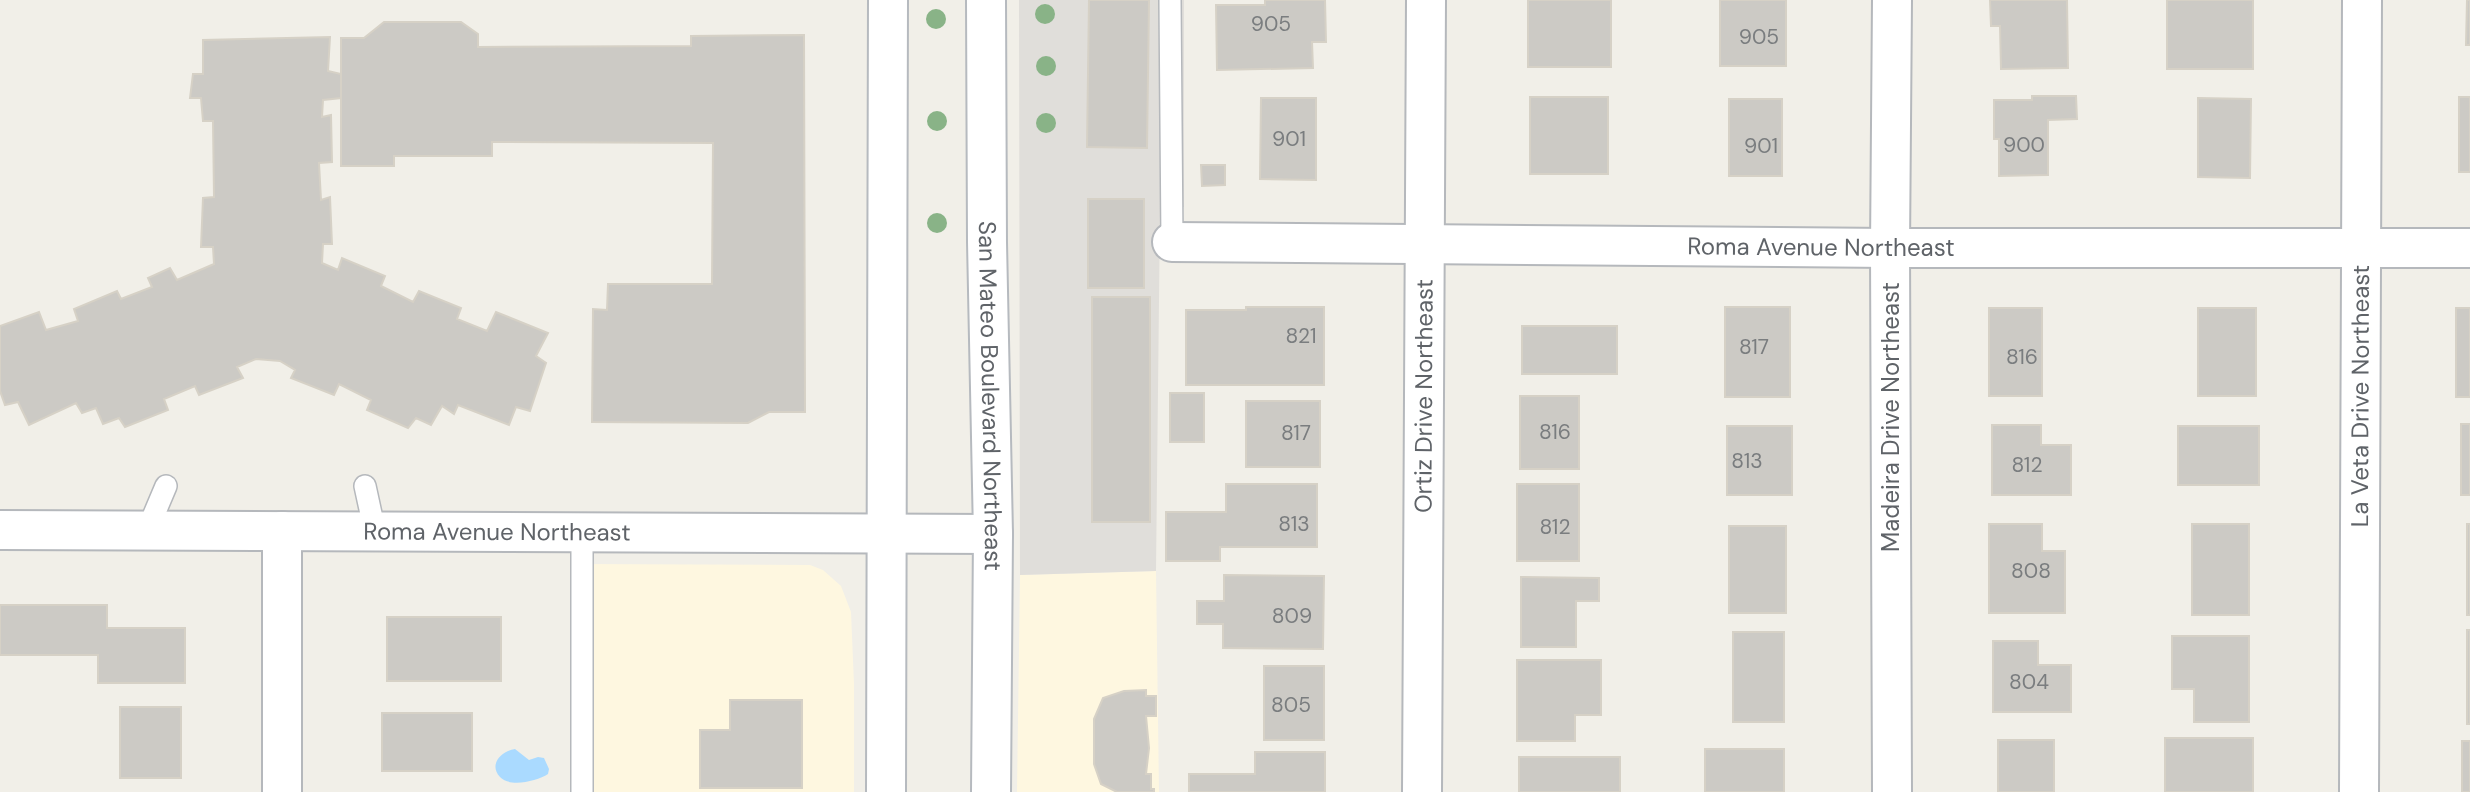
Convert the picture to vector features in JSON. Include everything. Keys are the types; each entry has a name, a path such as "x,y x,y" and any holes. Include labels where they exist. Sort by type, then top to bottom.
{"street":[{"path":"886,792 888,0"},
{"name":"San Mateo Boulevard Northeast","path":"986,0 987,242 993,534 991,792"},
{"name":"Ortiz Drive Northeast","path":"1422,792 1426,0"},
{"name":"Madeira Drive Northeast","path":"1892,0 1892,792"},
{"name":"La Veta Drive Northeast","path":"2359,792 2362,0"},
{"name":"Roma Avenue Northeast","path":"1172,242 2470,248"},
{"name":"Roma Avenue Northeast","path":"0,530 993,534"},
{"path":"282,531 282,792"}],"lane":[{"path":"1170,0 1172,242"},
{"path":"147,531 166,486"},
{"path":"365,486 375,532"},
{"path":"582,533 582,792"}],"shaded area":[{"path":"1019,0 1184,0 1184,207 1160,210 1156,571 1020,575"},
{"path":"571,564 810,565 823,570 841,586 851,612 854,792 572,792"},
{"path":"1156,571 1159,792 1017,792 1020,575"}],"water":[{"path":"515,749 529,760 544,758 549,769 548,774 517,783 500,777 495,767 498,759 505,752"}],"building":[{"path":"1089,0 1149,0 1147,148 1087,147"},
{"path":"1265,0 1325,0 1326,42 1312,42 1313,68 1217,70 1216,5 1265,5"},
{"path":"1528,0 1611,0 1611,67 1528,67"},
{"path":"1720,0 1786,0 1786,66 1720,66"},
{"path":"1990,0 2067,0 2068,68 2001,69 2000,26 1991,26"},
{"path":"2167,0 2253,0 2253,69 2167,69"},
{"path":"2467,0 2470,0 2470,45 2466,45"},
{"path":"384,22 461,22 478,34 478,47 691,46 691,36 804,35 805,412 769,412 748,423 592,422 593,309 607,310 608,284 712,284 713,143 492,142 492,156 394,156 394,166 341,166 341,38 364,38"},
{"path":"330,37 328,71 341,74 341,98 323,100 322,117 331,115 332,162 319,163 321,200 330,197 332,244 323,244 322,263 338,270 342,258 385,276 381,286 413,302 419,291 461,308 457,319 487,331 496,312 548,333 536,356 546,363 530,411 516,407 509,425 458,405 454,414 442,406 431,425 416,418 408,428 367,410 371,400 339,384 334,395 291,378 295,370 280,361 256,359 237,367 243,378 199,395 195,386 164,399 168,410 125,427 119,418 103,424 96,408 82,413 76,403 29,425 18,402 5,405 0,391 0,326 39,312 46,330 78,321 74,309 117,291 121,299 152,287 148,278 170,268 177,280 214,264 213,247 201,247 203,198 214,197 213,121 203,121 201,98 190,98 193,74 203,74 203,40"},
{"path":"2032,96 2076,96 2077,119 2048,120 2048,175 1999,176 1999,139 1994,139 1994,100 2032,100"},
{"path":"1530,97 1608,97 1608,174 1530,174"},
{"path":"2459,97 2470,97 2470,172 2459,172"},
{"path":"1261,98 1316,98 1316,180 1260,179"},
{"path":"2198,98 2251,99 2250,178 2198,177"},
{"path":"1729,99 1782,99 1782,176 1729,176"},
{"path":"1201,165 1225,165 1225,185 1202,186"},
{"path":"1088,199 1144,199 1144,288 1088,288"},
{"path":"1092,297 1150,297 1150,522 1092,522"},
{"path":"1246,307 1324,307 1324,385 1186,385 1186,310 1246,310"},
{"path":"1725,307 1790,307 1790,397 1725,397"},
{"path":"1989,308 2042,308 2042,396 1989,396"},
{"path":"2198,308 2256,308 2256,396 2198,396"},
{"path":"2456,308 2470,308 2470,397 2456,397"},
{"path":"1522,326 1617,326 1617,374 1522,374"},
{"path":"1170,393 1204,393 1204,442 1170,442"},
{"path":"1520,396 1579,396 1579,469 1520,469"},
{"path":"1246,401 1320,401 1320,467 1246,467"},
{"path":"2461,424 2470,424 2470,495 2461,495"},
{"path":"1992,425 2041,425 2041,445 2071,445 2071,495 1992,495"},
{"path":"1727,426 1792,426 1792,495 1727,495"},
{"path":"2178,426 2259,426 2259,485 2178,485"},
{"path":"1226,484 1317,484 1317,547 1220,547 1220,561 1166,561 1166,512 1226,512"},
{"path":"1517,484 1579,484 1579,561 1517,561"},
{"path":"1989,524 2042,524 2042,551 2065,551 2065,613 1989,613"},
{"path":"2192,524 2249,524 2249,615 2192,615"},
{"path":"2467,524 2470,524 2470,615 2467,615"},
{"path":"1729,526 1786,526 1786,613 1729,613"},
{"path":"1224,575 1324,576 1323,649 1223,648 1223,624 1197,624 1197,601 1224,601"},
{"path":"1521,577 1599,578 1599,601 1576,601 1576,647 1521,647"},
{"path":"0,605 107,605 107,628 185,628 185,683 98,683 98,655 0,655"},
{"path":"387,617 501,617 501,681 387,681"},
{"path":"2467,630 2470,630 2470,724 2467,724"},
{"path":"1733,632 1784,632 1784,722 1733,722"},
{"path":"2172,636 2249,636 2249,722 2194,722 2194,689 2172,689"},
{"path":"1993,641 2038,641 2038,665 2071,665 2071,712 1993,712"},
{"path":"1517,660 1601,660 1601,715 1575,715 1575,741 1517,741"},
{"path":"1264,666 1324,666 1324,740 1264,740"},
{"path":"1146,690 1146,696 1156,696 1156,716 1146,716 1149,748 1146,774 1151,774 1151,789 1154,789 1154,792 1117,792 1101,784 1094,764 1094,719 1103,698 1124,691"},
{"path":"730,700 802,700 802,788 700,788 700,730 730,730"},
{"path":"120,707 181,707 181,778 120,778"},
{"path":"382,713 472,713 472,771 382,771"},
{"path":"2165,738 2253,738 2253,792 2165,792"},
{"path":"1998,740 2054,740 2054,792 1998,792"},
{"path":"2462,741 2470,741 2470,792 2462,792"},
{"path":"1705,749 1784,749 1784,792 1705,792"},
{"path":"1255,752 1325,752 1325,792 1189,792 1189,774 1255,774"},
{"path":"1519,757 1620,757 1620,792 1519,792"}]}
